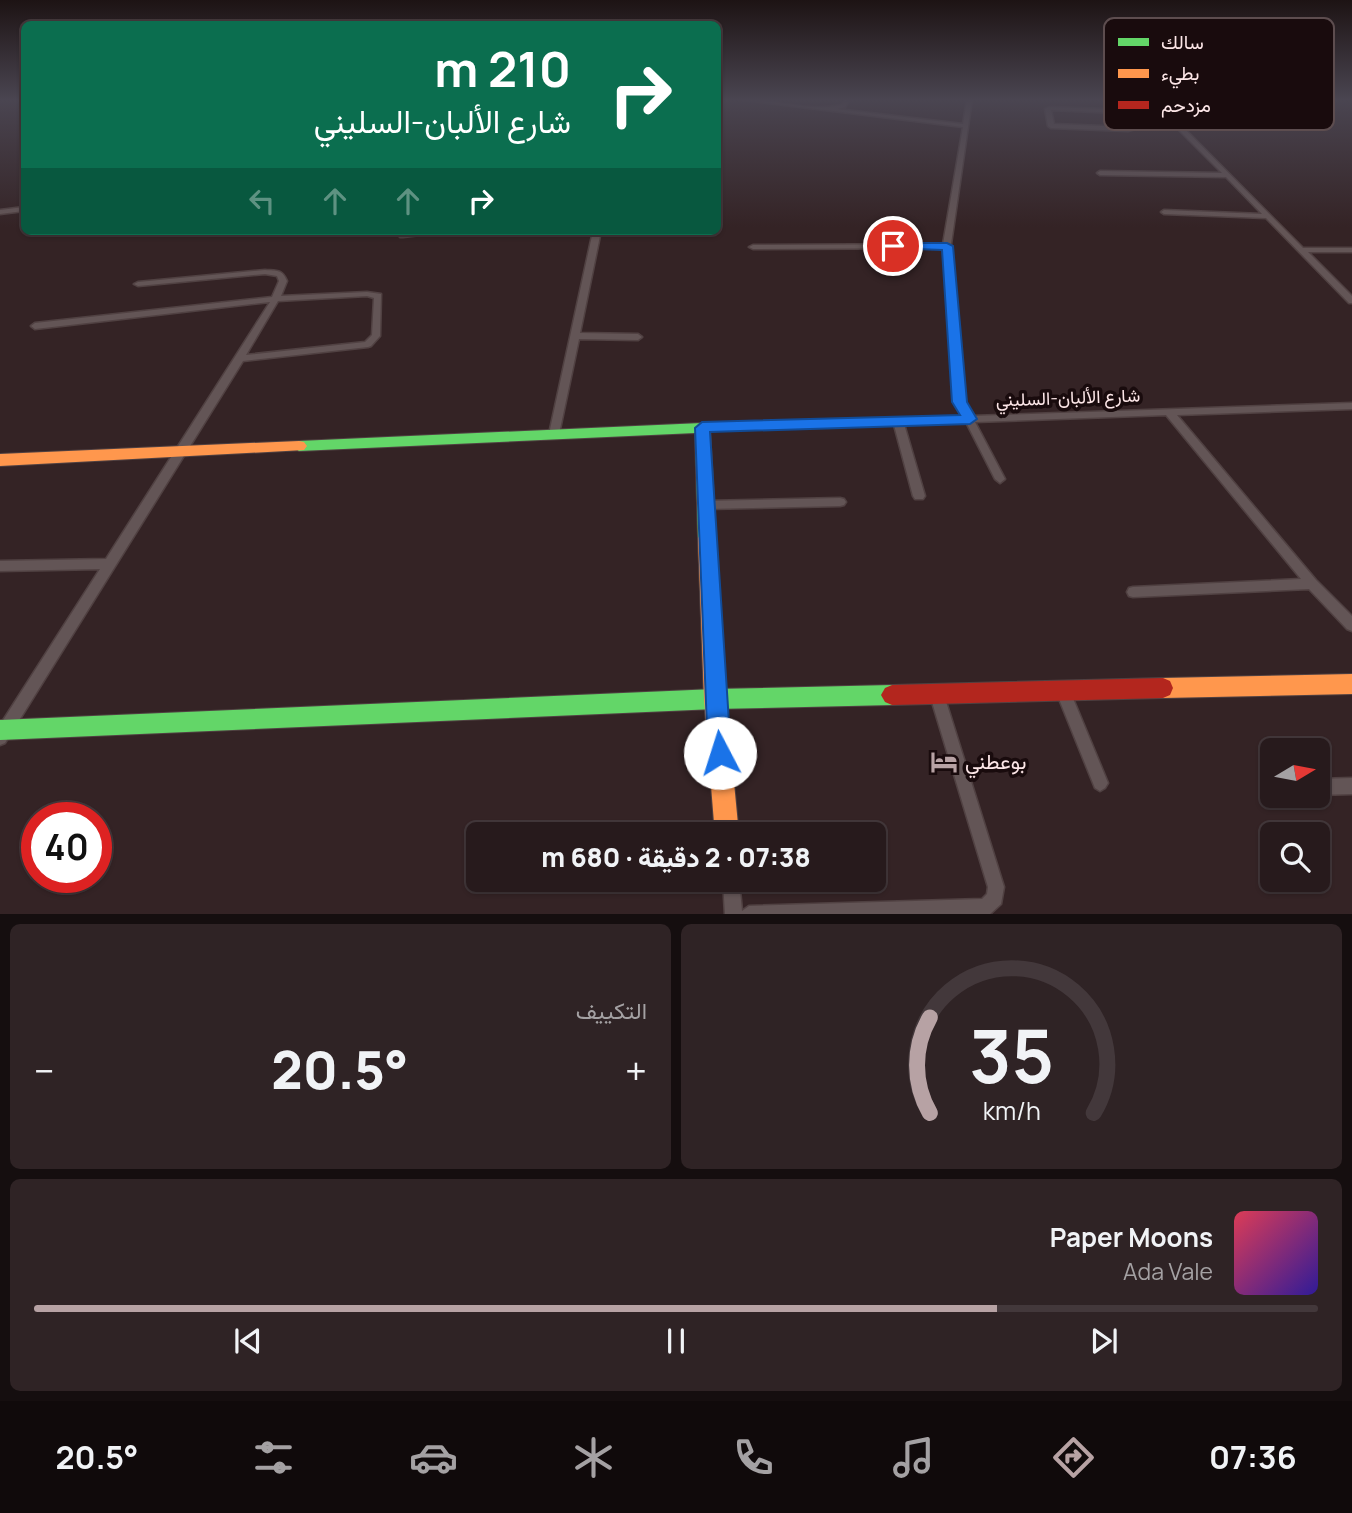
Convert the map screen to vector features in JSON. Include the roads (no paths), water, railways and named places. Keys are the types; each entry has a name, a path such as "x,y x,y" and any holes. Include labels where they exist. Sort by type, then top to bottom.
{"street":[{"path":"963,142 947,246 960,402 1000,479"},
{"path":"1193,142 1352,301"},
{"path":"1100,173 1226,175"},
{"path":"0,212 21,209"},
{"path":"1164,212 1266,216"},
{"path":"554,434 596,235"},
{"path":"753,247 947,246"},
{"path":"1300,250 1352,250"},
{"path":"2,733 276,299 282,276 272,273 138,284"},
{"path":"35,326 276,299 375,294 376,336 368,344 239,359"},
{"path":"573,336 638,337"},
{"name":"شارع الألبان-السليني","path":"702,428 1352,406"},
{"path":"1168,411 1312,584 1352,625"},
{"path":"898,422 919,496"},
{"path":"0,460 702,428 715,699 726,822"},
{"path":"706,505 840,502"},
{"path":"0,566 108,564"},
{"path":"1133,592 1312,584"},
{"path":"2,733 715,699 1352,684"},
{"path":"1062,690 1100,783"},
{"path":"780,914 986,907 995,898 996,887 936,692"},
{"path":"1330,787 1352,786"},
{"path":"732,892 734,914"}],"place":[{"name":"بوعطني","path":"944,762"}]}
